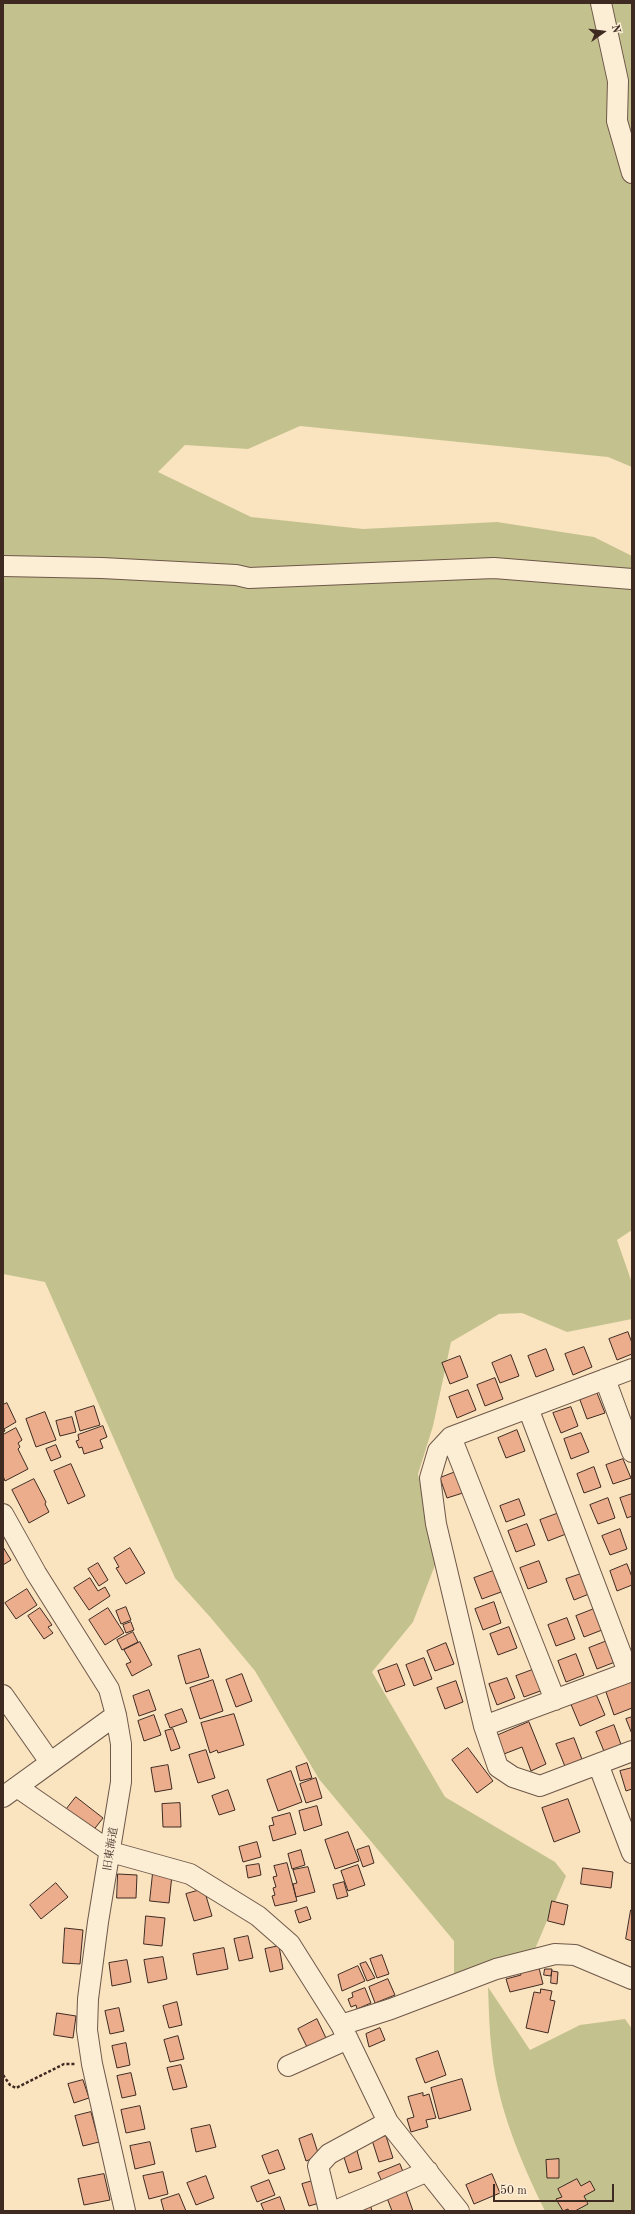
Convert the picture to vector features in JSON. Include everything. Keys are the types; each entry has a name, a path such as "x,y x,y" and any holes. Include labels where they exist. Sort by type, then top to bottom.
{"street":[{"path":"601,3 618,81 617,121 632,173"},
{"path":"3,566 102,568 236,575 249,578 494,568 632,579"},
{"path":"632,1369 451,1437 438,1451 430,1478 436,1524 484,1726 498,1767 513,1777 540,1786 632,1752"},
{"path":"605,1379 632,1452"},
{"path":"484,1726 630,1671 528,1408"},
{"path":"451,1437 555,1700"},
{"name":"旧東海道","path":"3,1514 36,1573 109,1689 116,1715 121,1744 121,1782 111,1852 98,1922 88,1999 87,2030 92,2064 125,2211"},
{"path":"3,1695 50,1762"},
{"path":"116,1715 10,1792 111,1852 190,1874 258,1916 290,1944 344,2032 388,2122 459,2211"},
{"path":"598,1764 632,1853"},
{"path":"288,2066 344,2032 391,2009 496,1969 555,1954 576,1955 632,1979"},
{"path":"328,2211 318,2166 329,2154 388,2122"},
{"path":"335,2211 428,2172"}],"path":[{"path":"3,2075 10,2085 16,2088 64,2064 92,2064"}],"shaded area":[{"path":"3,3 632,3 632,467 608,457 300,426 248,449 185,445 158,472 251,517 363,529 497,522 594,537 632,556 632,1230 617,1240 632,1283 632,1319 567,1332 522,1313 499,1314 451,1342 433,1426 418,1474 429,1524 440,1552 413,1622 372,1672 445,1797 555,1862 566,1876 535,1949 454,1978 454,1941 319,1779 255,1671 211,1618 175,1578 45,1282 3,1274"},
{"path":"488,1987 530,2050 580,2025 625,2019 632,2029 632,2211 545,2211 519,2154 499,2094 491,2045"}],"building":[{"path":"628,1332 632,1343 632,1354 617,1360 609,1339"},
{"path":"584,1347 592,1367 573,1375 565,1354"},
{"path":"546,1349 554,1370 536,1377 528,1356"},
{"path":"511,1355 519,1376 500,1383 492,1363"},
{"path":"460,1356 468,1377 450,1384 442,1363"},
{"path":"495,1378 503,1399 485,1406 477,1385"},
{"path":"468,1390 476,1410 457,1418 449,1397"},
{"path":"597,1393 605,1413 587,1419 580,1400"},
{"path":"7,1403 16,1422 4,1429 5,1431 3,1432 3,1405"},
{"path":"94,1406 100,1425 80,1431 75,1412"},
{"path":"571,1407 578,1426 561,1433 553,1413"},
{"path":"45,1412 56,1440 36,1447 26,1419"},
{"path":"72,1417 76,1432 60,1436 56,1421"},
{"path":"103,1426 107,1437 100,1440 103,1448 84,1454 82,1447 79,1448 76,1441 79,1440 78,1435"},
{"path":"16,1428 22,1440 18,1443 20,1447 18,1449 28,1469 5,1481 3,1476 3,1435"},
{"path":"517,1430 525,1451 506,1458 498,1438"},
{"path":"581,1433 589,1452 571,1459 564,1439"},
{"path":"56,1445 61,1457 51,1461 46,1449"},
{"path":"623,1459 631,1478 613,1484 606,1465"},
{"path":"71,1464 85,1496 68,1504 54,1471"},
{"path":"594,1467 601,1487 584,1493 577,1474"},
{"path":"458,1471 466,1492 447,1498 440,1478"},
{"path":"34,1479 46,1502 45,1504 49,1512 29,1523 12,1490"},
{"path":"632,1494 632,1516 627,1518 620,1498"},
{"path":"608,1498 615,1518 598,1524 590,1505"},
{"path":"519,1499 525,1515 506,1522 500,1506"},
{"path":"559,1513 566,1534 548,1541 540,1520"},
{"path":"527,1524 535,1545 516,1552 508,1531"},
{"path":"620,1529 627,1549 610,1555 602,1536"},
{"path":"3,1547 11,1560 3,1565"},
{"path":"130,1548 145,1573 126,1584 116,1568 119,1567 114,1558"},
{"path":"539,1561 547,1582 528,1589 520,1568"},
{"path":"98,1563 108,1580 99,1586 88,1569"},
{"path":"627,1564 632,1577 632,1585 617,1591 610,1571"},
{"path":"493,1571 501,1592 482,1599 474,1578"},
{"path":"581,1574 589,1594 574,1600 566,1579"},
{"path":"90,1578 98,1591 105,1587 110,1596 89,1610 74,1588"},
{"path":"27,1589 37,1605 16,1619 5,1603"},
{"path":"494,1602 501,1623 483,1630 475,1609"},
{"path":"126,1607 131,1620 121,1624 116,1611"},
{"path":"40,1608 52,1625 48,1627 53,1633 44,1639 28,1616"},
{"path":"108,1608 124,1633 105,1645 89,1620"},
{"path":"594,1609 602,1630 584,1637 576,1616"},
{"path":"567,1618 575,1639 556,1646 548,1625"},
{"path":"131,1622 134,1630 126,1633 123,1625"},
{"path":"509,1627 517,1648 498,1655 490,1634"},
{"path":"133,1632 138,1642 122,1650 117,1640"},
{"path":"607,1641 615,1662 597,1669 589,1648"},
{"path":"140,1642 152,1665 132,1676 126,1664 131,1662 124,1650"},
{"path":"446,1643 454,1664 435,1671 427,1651"},
{"path":"200,1649 209,1677 186,1684 178,1656"},
{"path":"576,1654 584,1675 566,1682 558,1661"},
{"path":"424,1658 432,1679 414,1686 406,1665"},
{"path":"397,1664 405,1685 386,1692 378,1671"},
{"path":"535,1669 543,1690 524,1697 516,1676"},
{"path":"242,1674 252,1701 236,1707 226,1680"},
{"path":"507,1678 515,1698 497,1705 489,1684"},
{"path":"213,1680 223,1711 200,1719 190,1688"},
{"path":"456,1681 463,1702 445,1709 437,1688"},
{"path":"632,1682 632,1708 614,1715 606,1692"},
{"path":"149,1690 156,1710 139,1716 133,1696"},
{"path":"595,1692 605,1715 580,1726 570,1702"},
{"path":"182,1709 187,1722 170,1728 165,1715"},
{"path":"234,1714 244,1745 218,1753 217,1750 210,1753 201,1723"},
{"path":"154,1715 161,1735 144,1741 138,1721"},
{"path":"632,1717 632,1734 626,1719"},
{"path":"529,1722 546,1764 531,1771 522,1747 504,1754 496,1736"},
{"path":"614,1725 623,1750 606,1756 596,1732"},
{"path":"173,1729 180,1748 171,1751 165,1731"},
{"path":"574,1738 583,1762 566,1769 556,1744"},
{"path":"468,1748 493,1781 477,1793 452,1760"},
{"path":"206,1750 215,1778 198,1783 189,1755"},
{"path":"307,1763 312,1778 300,1781 296,1767"},
{"path":"168,1765 172,1789 155,1792 151,1768"},
{"path":"632,1768 632,1789 626,1791 620,1771"},
{"path":"291,1771 302,1802 278,1811 267,1780"},
{"path":"316,1778 322,1798 306,1803 300,1784"},
{"path":"228,1790 235,1810 219,1815 212,1796"},
{"path":"76,1797 103,1818 92,1832 65,1811"},
{"path":"568,1799 580,1832 554,1842 542,1808"},
{"path":"180,1803 181,1827 163,1827 162,1804"},
{"path":"317,1806 322,1825 304,1831 299,1811"},
{"path":"290,1813 296,1834 273,1841 269,1826 274,1825 272,1818"},
{"path":"348,1832 359,1861 335,1869 325,1840"},
{"path":"257,1842 261,1857 243,1862 239,1847"},
{"path":"369,1846 374,1863 363,1867 357,1850"},
{"path":"301,1850 305,1865 292,1869 288,1854"},
{"path":"287,1863 297,1901 275,1906 272,1896 275,1895 273,1888 276,1887 273,1877 277,1876 274,1866"},
{"path":"259,1864 261,1875 248,1878 246,1866"},
{"path":"358,1865 365,1885 348,1891 341,1871"},
{"path":"308,1867 315,1892 296,1897 293,1884 297,1883 293,1870"},
{"path":"583,1868 613,1872 611,1888 581,1884"},
{"path":"153,1873 172,1875 169,1903 150,1901"},
{"path":"118,1874 137,1875 136,1898 117,1898"},
{"path":"344,1882 348,1896 337,1899 333,1885"},
{"path":"56,1883 68,1897 41,1919 30,1905"},
{"path":"204,1889 212,1916 194,1921 186,1894"},
{"path":"552,1901 568,1905 564,1925 548,1921"},
{"path":"307,1907 311,1919 299,1923 295,1911"},
{"path":"632,1910 632,1941 626,1939"},
{"path":"146,1916 165,1918 162,1946 144,1944"},
{"path":"65,1928 83,1930 80,1964 63,1963"},
{"path":"248,1936 253,1958 239,1961 234,1939"},
{"path":"279,1946 283,1969 270,1972 265,1949"},
{"path":"224,1948 228,1969 197,1975 193,1954"},
{"path":"382,1955 389,1974 377,1978 370,1959"},
{"path":"163,1957 167,1979 148,1983 144,1960"},
{"path":"127,1960 131,1982 112,1986 109,1963"},
{"path":"366,1962 375,1978 367,1981 360,1964"},
{"path":"358,1966 365,1981 342,1991 338,1975"},
{"path":"539,1968 543,1984 510,1992 506,1979 521,1975 519,1969"},
{"path":"545,1969 552,1969 551,1976 544,1975"},
{"path":"552,1971 558,1972 557,1984 551,1983"},
{"path":"388,1979 395,1995 375,2003 369,1987"},
{"path":"365,1988 371,2003 357,2009 356,2005 351,2007 348,1999 353,1997 352,1993"},
{"path":"541,1989 552,1991 550,2000 555,2001 548,2033 526,2028 534,1992 540,1993"},
{"path":"177,2002 182,2025 169,2028 163,2006"},
{"path":"119,2008 124,2031 110,2034 105,2011"},
{"path":"57,2013 76,2016 73,2038 54,2035"},
{"path":"317,2019 326,2038 307,2047 298,2029"},
{"path":"380,2028 385,2040 369,2047 366,2034"},
{"path":"178,2036 184,2059 170,2062 164,2040"},
{"path":"126,2043 130,2065 117,2068 112,2046"},
{"path":"438,2051 446,2075 425,2083 416,2059"},
{"path":"181,2065 187,2087 173,2090 167,2068"},
{"path":"131,2073 136,2095 122,2098 117,2076"},
{"path":"462,2079 471,2110 439,2119 431,2088"},
{"path":"83,2080 89,2098 74,2103 68,2084"},
{"path":"423,2093 423,2096 429,2094 436,2118 426,2120 428,2127 411,2132 407,2119 414,2117 408,2097"},
{"path":"140,2106 145,2129 126,2133 121,2110"},
{"path":"91,2112 99,2142 83,2146 75,2116"},
{"path":"210,2125 216,2147 196,2152 191,2129"},
{"path":"312,2134 319,2156 306,2161 299,2139"},
{"path":"386,2136 393,2158 379,2162 372,2140"},
{"path":"150,2142 155,2164 135,2169 130,2146"},
{"path":"356,2147 362,2169 349,2173 342,2151"},
{"path":"278,2150 285,2169 269,2174 262,2156"},
{"path":"559,2159 559,2178 547,2178 546,2160"},
{"path":"400,2164 405,2177 384,2186 378,2173"},
{"path":"163,2172 168,2194 149,2199 143,2176"},
{"path":"104,2174 110,2200 84,2205 78,2179"},
{"path":"492,2174 500,2193 474,2204 466,2185"},
{"path":"206,2176 214,2198 196,2205 187,2183"},
{"path":"577,2179 581,2186 590,2181 595,2190 584,2196 588,2204 575,2211 569,2211 568,2209 563,2211 556,2199 562,2197 558,2189"},
{"path":"269,2180 275,2195 257,2202 251,2187"},
{"path":"316,2180 323,2202 309,2206 302,2184"},
{"path":"406,2191 413,2211 392,2211 387,2198"},
{"path":"179,2194 186,2211 164,2211 161,2200"},
{"path":"280,2197 285,2211 264,2211 261,2204"},
{"path":"370,2204 372,2211 351,2211"}]}
